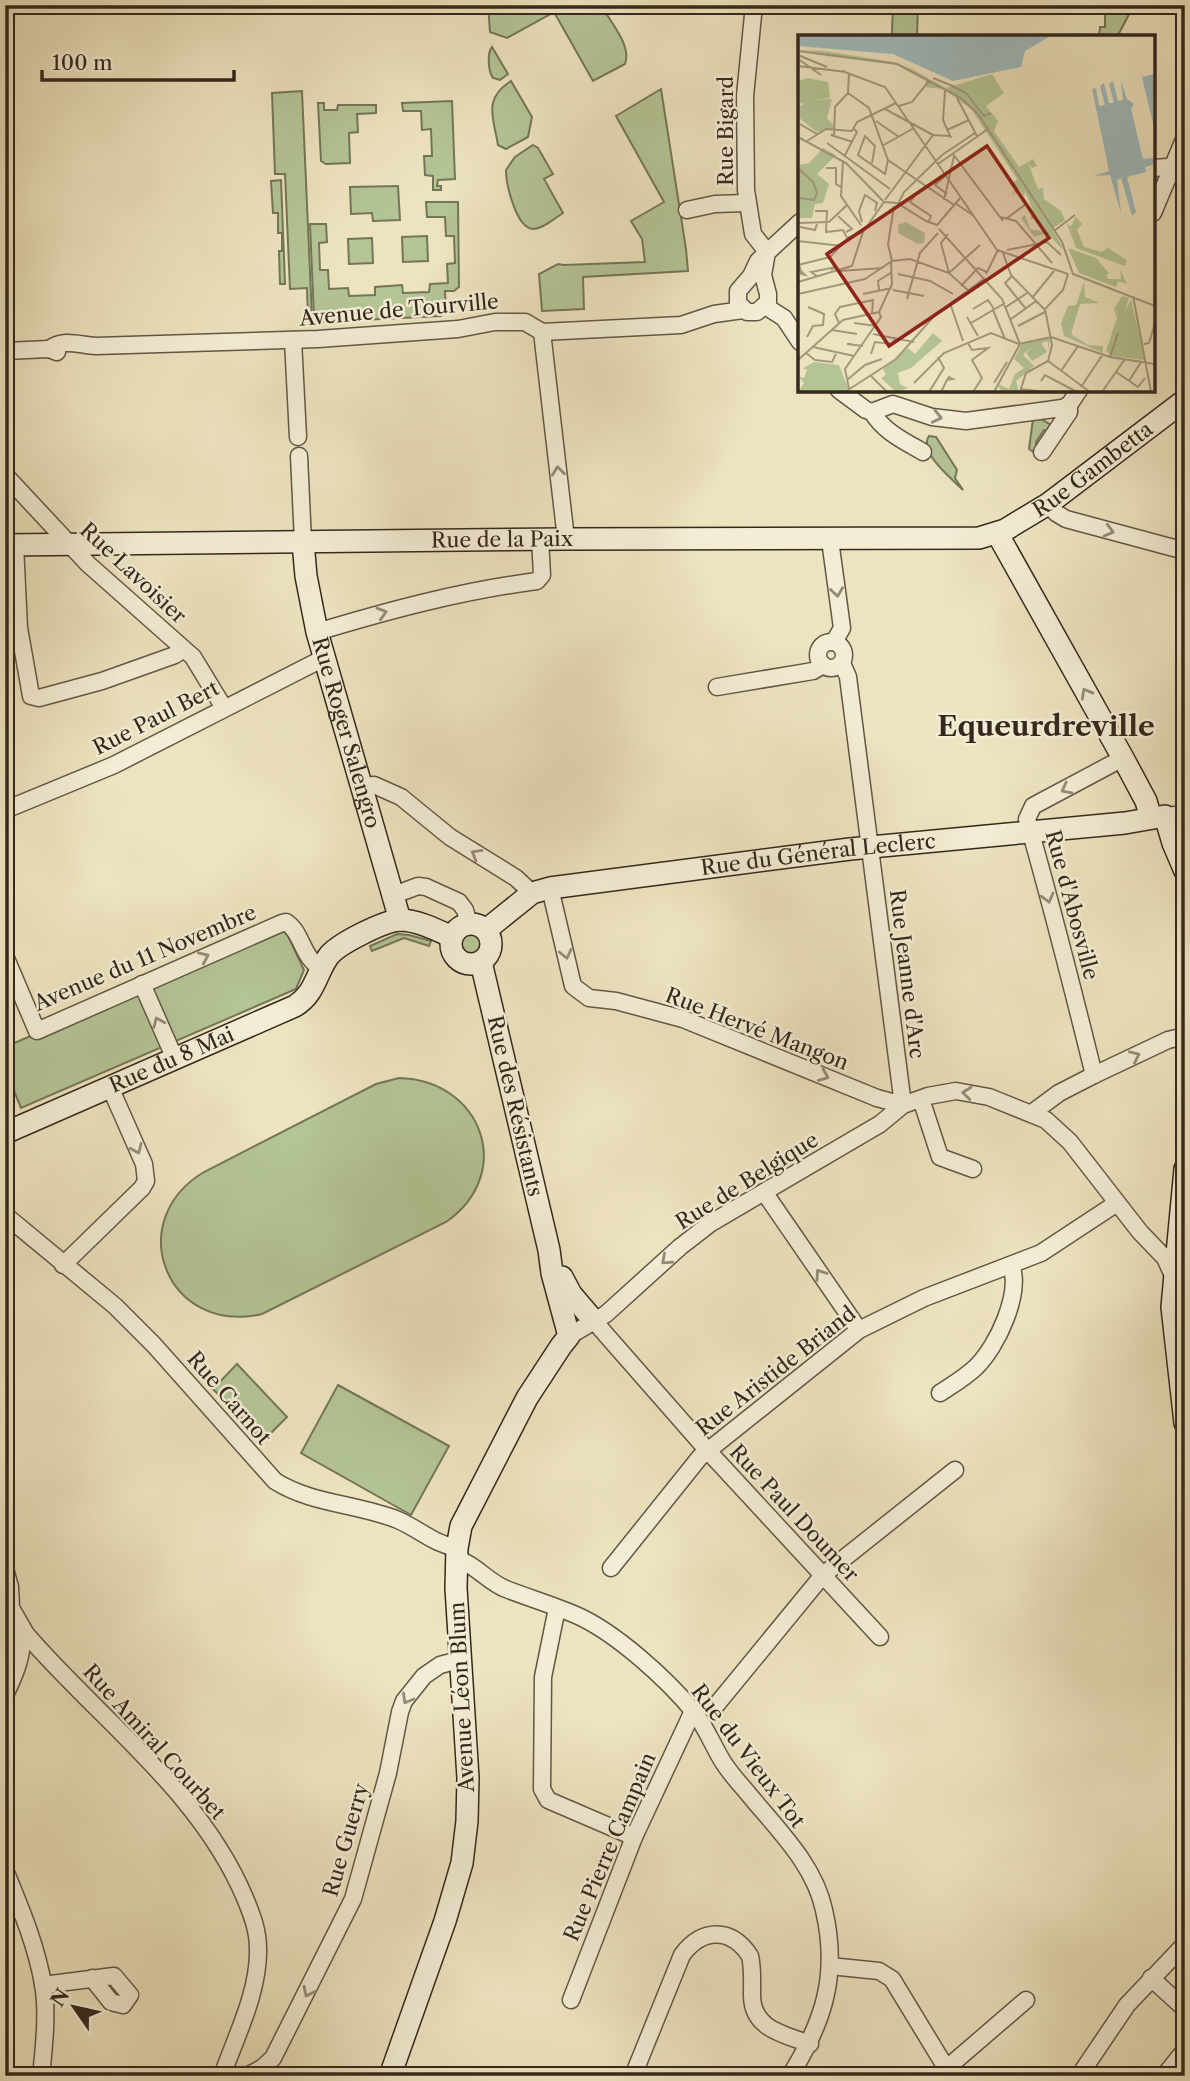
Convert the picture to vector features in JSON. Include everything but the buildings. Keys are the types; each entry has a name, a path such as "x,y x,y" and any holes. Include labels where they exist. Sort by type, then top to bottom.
{"street":[{"name":"Rue Bigard","path":"754,5 745,96 747,203 755,240 767,252"},
{"path":"1155,209 1179,166 1185,137"},
{"path":"1155,168 1179,166"},
{"path":"687,210 715,204 747,203"},
{"path":"766,298 752,313 740,302 740,287 747,282 758,261 798,224"},
{"path":"766,298 763,275 767,252"},
{"path":"747,282 761,283 766,298 785,318 798,339"},
{"name":"Avenue de Tourville","path":"5,351 49,349 65,353 82,345 293,340 458,329 495,322 525,322 542,332 681,325 740,302"},
{"path":"542,332 566,539"},
{"path":"293,340 298,438"},
{"path":"842,392 872,412 893,404 932,416 966,421 1062,408 1069,405 1078,392"},
{"name":"Rue Gambetta","path":"997,533 1048,504 1185,400"},
{"path":"1042,452 1069,412 1069,405"},
{"path":"872,412 878,422 923,452"},
{"path":"299,456 303,542"},
{"name":"Rue Lavoisier","path":"5,475 69,545 198,663 224,708"},
{"path":"1048,504 1066,519 1185,551"},
{"path":"997,533 1146,802 1167,816 1173,843 1185,871"},
{"name":"Rue de la Paix","path":"10,545 540,539 830,540 979,538 997,533"},
{"path":"317,632 471,590 537,581 542,575 540,539"},
{"path":"830,540 842,628 834,642"},
{"name":"Rue Roger Salengro","path":"303,542 306,576 317,632 400,920"},
{"path":"10,545 19,628 32,696 39,698 103,681 175,655 183,649"},
{"path":"834,642 844,650 842,663 830,668 823,665 818,658 819,649 825,643 834,642"},
{"name":"Rue Paul Bert","path":"5,810 114,765 324,657"},
{"name":"Rue Jeanne d'Arc","path":"842,663 848,677 903,1105"},
{"path":"717,687 813,671 823,665"},
{"name":"Rue d'Abosville","path":"1094,1075 1027,819 1033,806 1123,758"},
{"path":"362,786 374,785 389,790 450,837 516,878 541,890"},
{"name":"Rue du Général Leclerc","path":"541,890 870,847 1125,823 1167,816"},
{"path":"394,895 418,886 459,902 465,910 477,927 491,947 486,958 474,964 461,962 452,951 452,937 459,928 477,927 541,890"},
{"name":"Rue Hervé Mangon","path":"541,890 573,986 589,998 616,1001 683,1019 877,1098 903,1105"},
{"path":"400,920 452,937"},
{"name":"Rue du 8 Mai","path":"5,1133 300,1003 310,993 329,955 339,946 400,920"},
{"name":"Avenue du 11 Novembre","path":"5,956 37,1031 286,922 292,927 308,958 322,969"},
{"name":"Rue des Résistants","path":"481,962 549,1250 552,1273 569,1336"},
{"path":"142,985 175,1059"},
{"path":"1032,1112 1059,1093 1094,1075 1168,1040 1185,1036"},
{"path":"64,1265 146,1181 144,1164 110,1087"},
{"name":"Rue de Belgique","path":"569,1336 606,1314 680,1247 711,1223 880,1124 903,1105 949,1092 976,1093 1032,1112 1060,1131 1140,1232 1165,1258 1180,1285"},
{"path":"921,1099 940,1157 973,1170"},
{"path":"1185,1169 1180,1285 1172,1319 1185,1423"},
{"path":"764,1192 859,1330"},
{"name":"Rue Aristide Briand","path":"611,1568 700,1457 859,1330 924,1298 1041,1253 1117,1203"},
{"name":"Rue Carnot","path":"5,1215 115,1306 275,1481 296,1491 400,1521 457,1554"},
{"name":"Rue des Résistants","path":"549,1250 571,1294 594,1321"},
{"path":"940,1393 976,1367 990,1350 1007,1314 1013,1284 1011,1265"},
{"name":"Rue Paul Doumer","path":"594,1321 708,1451 880,1637"},
{"name":"Avenue Léon Blum","path":"390,2076 445,1921 462,1863 468,1778 460,1660 457,1554 465,1515 541,1375 569,1336"},
{"path":"713,1709 823,1575 955,1470"},
{"name":"Rue du Vieux Tot","path":"457,1554 476,1571 502,1587 589,1622 630,1650 693,1711 725,1765 802,1860 816,1884 824,1909 830,1966 826,1998 810,2044 790,2076"},
{"path":"5,1569 10,1587 8,1608"},
{"name":"Rue Amiral Courbet","path":"8,1608 22,1628 197,1815 238,1882 257,1933 258,1952 246,2009 222,2076"},
{"path":"557,1608 543,1677 542,1789 548,1800 634,1837"},
{"path":"5,1695 22,1652 22,1628"},
{"name":"Rue Guerry","path":"247,2076 273,2058 354,1899 388,1773 404,1701 424,1676 440,1665 460,1660"},
{"name":"Rue Pierre Campain","path":"571,2000 634,1837 693,1711"},
{"path":"5,1870 32,1941 43,1985 44,2044 41,2076"},
{"path":"5,1917 19,1903"},
{"path":"633,2076 682,1955 689,1945 708,1935 727,1936 735,1940 750,1956 752,2003 760,2021 767,2027 810,2044"},
{"path":"1079,2076 1127,2005 1185,1944"},
{"path":"830,1966 879,1970 892,1979 947,2073 1026,2000"},
{"path":"43,1985 92,1978"},
{"path":"1151,1978 1185,2009"},
{"path":"1164,2076 1185,2050"}],"green space":[{"path":"488,5 601,5 623,41 625,64 593,81 554,12 507,38 490,32"},
{"path":"893,5 918,5 917,35 893,35"},
{"path":"1134,5 1118,35 1099,35 1100,27 1105,27 1105,6"},
{"path":"492,47 508,74 500,80 493,78 490,71"},
{"path":"511,81 532,117 528,137 506,149 498,145 492,109 496,95"},
{"path":"661,89 688,271 583,277 584,309 542,311 539,274 558,264 645,262 642,239 631,221 664,202 616,116"},
{"path":"302,91 312,318 308,318 307,288 290,289 285,174 275,174 272,93"},
{"path":"452,101 455,179 438,180 437,186 441,186 441,190 433,190 433,176 425,175 424,156 432,156 431,129 422,130 421,111 403,111 402,103"},
{"path":"318,103 324,103 324,110 337,110 338,105 376,105 376,113 357,114 358,132 349,133 350,163 326,164 321,161"},
{"path":"533,145 538,148 553,174 544,179 563,213 537,229 527,227 517,214 510,195 506,170 515,157"},
{"path":"281,180 285,284 280,284 279,251 282,251 282,233 278,233 278,213 273,213 271,181"},
{"path":"398,186 400,220 373,221 372,213 351,214 350,187"},
{"path":"426,202 458,202 459,287 454,291 445,291 446,311 441,316 322,322 321,317 314,317 310,224 326,224 327,242 319,243 320,270 328,270 329,289 348,288 349,296 375,295 375,287 402,285 403,293 429,292 430,284 448,283 447,264 455,263 454,236 446,236 445,217 427,217"},
{"path":"427,236 428,261 403,262 402,237"},
{"path":"372,238 373,263 349,264 348,239"},
{"path":"1033,419 1041,419 1051,425 1048,432 1044,430 1036,442 1037,454 1029,449"},
{"path":"929,436 936,437 957,470 955,478 963,490 932,457 928,450"},
{"path":"284,927 304,970 296,989 21,1108 5,1069 5,1047"},
{"path":"469,932 478,935 481,944 478,953 469,956 460,953 457,944 460,935"},
{"path":"397,934 431,941 429,946 404,938 372,951 370,946"},
{"path":"399,1078 428,1083 451,1094 469,1112 480,1132 484,1155 480,1179 467,1202 446,1222 262,1314 229,1316 202,1308 180,1292 167,1270 161,1245 165,1218 179,1193 204,1172 376,1084"},
{"path":"237,1364 287,1417 263,1441 213,1389"},
{"path":"338,1385 449,1446 411,1515 301,1453"}],"district":[{"name":"Equeurdreville","path":"1046,726"}]}
